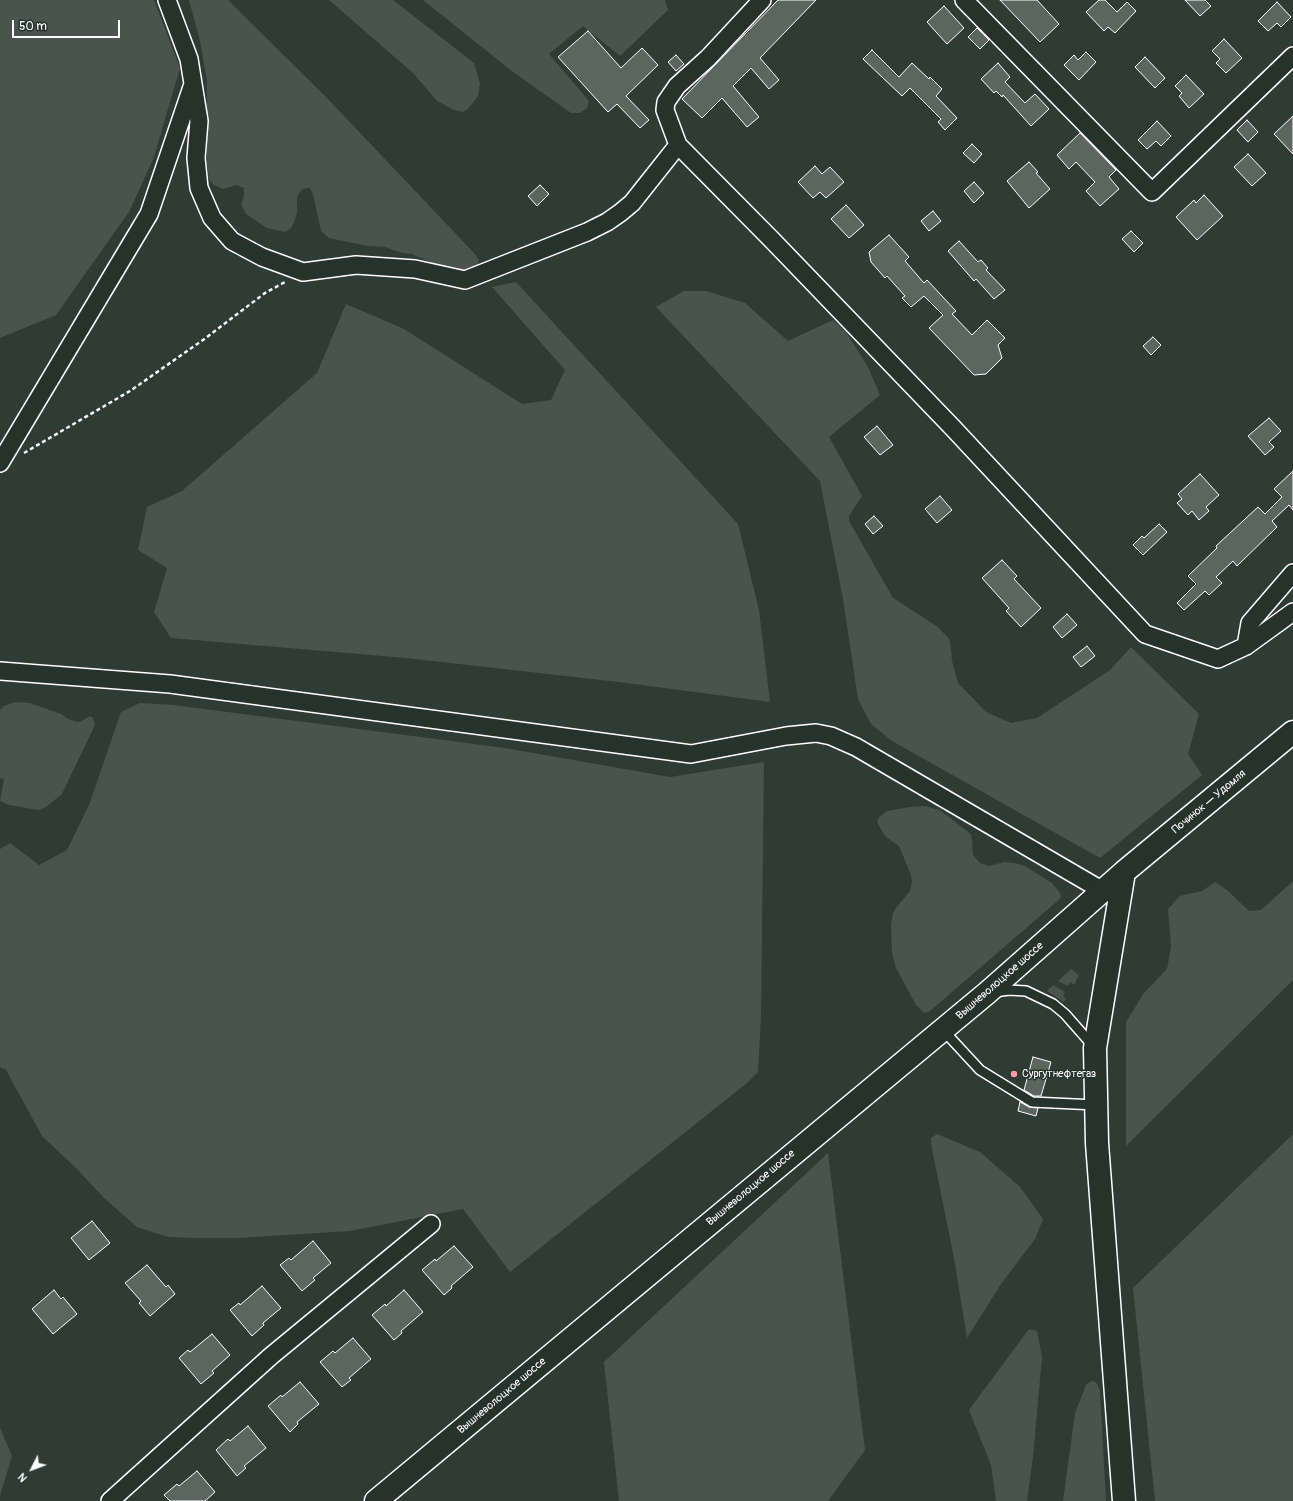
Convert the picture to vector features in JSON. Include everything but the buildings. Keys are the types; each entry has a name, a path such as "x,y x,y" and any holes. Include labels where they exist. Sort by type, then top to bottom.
{"main road":[{"name":"Починок — Удомля","path":"1124,872 1293,732"},
{"name":"Вышневолоцкое шоссе","path":"376,1501 987,993 1124,872"},
{"path":"1124,872 1095,1048 1097,1143 1124,1501"}],"street":[{"path":"167,0 189,59 199,121 196,158 199,188 212,218 232,241 262,257 303,272 356,265 415,269 465,280 587,232 611,219 620,213 643,191 678,145"},
{"path":"762,0 708,58 677,86 666,102 665,110 678,145 937,411 1145,634 1218,659 1246,646 1293,612"},
{"path":"964,0 1152,192 1293,56"},
{"path":"0,463 149,214 193,85"},
{"path":"1246,646 1250,623 1293,573"},
{"path":"0,671 170,684 691,754 786,736 816,733 831,736 856,748 1103,891"},
{"path":"110,1501 272,1356 430,1224"}],"lane":[{"path":"987,993 1009,990 1026,991 1038,996 1053,1004 1065,1014 1095,1048"},
{"path":"942,1030 980,1070 1032,1102 1096,1105"}],"path":[{"path":"19,456 130,391 203,340 265,293 303,272"}],"shaded area":[{"path":"0,0 154,0 180,68 154,157 129,212 56,315 0,338"},
{"path":"189,0 228,0 326,97 474,253 479,260 477,268 471,273 442,267 412,254 402,253 385,247 368,246 329,238 321,231 313,194 310,188 302,189 297,197 297,213 294,222 291,228 285,232 267,228 246,214 241,204 244,196 244,188 237,185 223,189 214,185 209,179 207,163 207,81 200,41"},
{"path":"329,0 393,0 474,63 480,84 478,96 468,109 463,112 454,110 437,101 413,73"},
{"path":"423,0 665,0 668,10 620,56 583,26 549,54 589,101 587,108 580,113 571,113 513,72"},
{"path":"516,282 738,524 759,610 770,702 619,682 406,658 171,638 154,612 167,568 138,550 147,507 182,491 317,373 346,304 404,329 522,404 551,400 565,370 492,287"},
{"path":"684,291 706,291 745,303 788,341 833,320 846,332 868,367 880,395 829,437 862,496 849,516 849,521 893,598 938,627 950,640 952,661 958,683 986,712 1011,723 1037,718 1110,670 1131,647 1199,714 1188,754 1202,775 1100,858 892,741 871,724 858,699 843,599 820,481 656,307"},
{"path":"15,702 30,703 61,714 68,719 77,722 80,722 90,716 93,718 95,725 62,794 46,807 38,810 9,805 0,801 4,779 0,778 0,710 4,706"},
{"path":"140,703 174,705 505,748 670,777 764,762 761,1016 758,1072 747,1083 510,1272 463,1209 350,1231 238,1238 168,1237 137,1227 104,1198 77,1169 42,1136 6,1070 0,1067 0,849 10,843 39,865 67,850 89,805 121,712"},
{"path":"926,806 941,811 971,835 973,855 980,863 989,866 1004,862 1025,866 1052,883 1060,893 1061,898 930,1011 924,1013 916,1005 896,968 892,953 891,924 893,913 910,891 912,882 911,875 899,846 885,836 877,822 879,817 887,811"},
{"path":"1293,881 1293,980 1126,1146 1126,1022 1144,993 1167,969 1171,947 1168,909 1180,896 1202,891 1215,882 1227,890 1249,911 1261,910"},
{"path":"1071,969 1079,975 1074,985 1070,982 1068,986 1058,981"},
{"path":"1053,985 1065,992 1063,996 1066,998 1064,1002 1047,991"},
{"path":"937,1134 980,1152 1020,1187 1043,1219 1035,1239 1001,1284 967,1338 954,1258 932,1149 931,1138"},
{"path":"1293,1134 1293,1501 1155,1501 1133,1288"},
{"path":"828,1153 865,1450 828,1501 619,1501 604,1362"},
{"path":"1029,1329 1037,1331 1042,1357 1033,1457 1027,1501 996,1501 991,1465 969,1410"},
{"path":"1091,1381 1096,1382 1100,1390 1106,1501 1063,1501 1075,1413 1086,1385"},
{"path":"0,1428 12,1456 0,1496"}],"place":[{"name":"Сургутнефтегаз","path":"1014,1074"}]}
